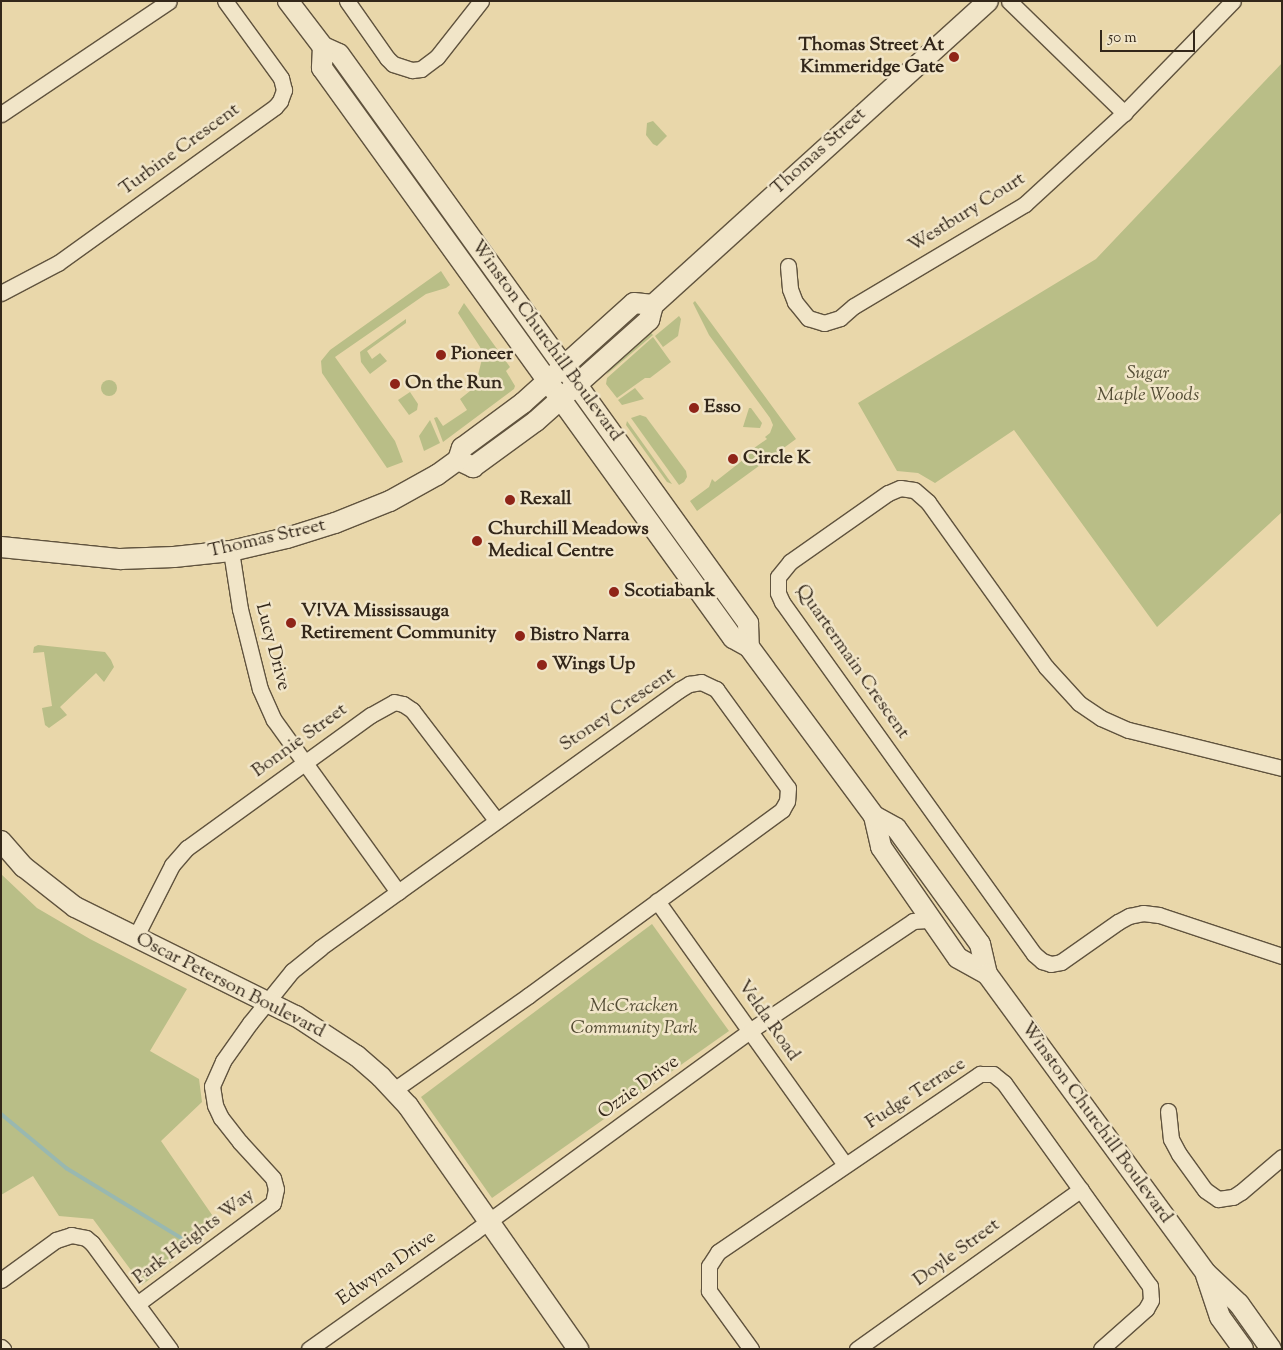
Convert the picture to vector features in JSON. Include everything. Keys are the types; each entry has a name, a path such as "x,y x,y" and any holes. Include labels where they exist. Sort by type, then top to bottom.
{"main road":[{"name":"Winston Churchill Boulevard","path":"288,1 323,47 339,54 748,623 749,647"},
{"name":"Thomas Street","path":"458,460 473,467 536,421 649,320 653,305 988,1"},
{"name":"Winston Churchill Boulevard","path":"323,47 322,68 732,638 749,647 874,816 881,847 958,958 987,974"},
{"name":"Thomas Street","path":"1,547 120,559 231,551 287,538 335,523 381,505 437,475 458,460 462,448 523,403 634,303 653,305"},
{"name":"Winston Churchill Boulevard","path":"874,816 896,828 980,944 987,974 1206,1273 1238,1304 1271,1349"},
{"name":"Oscar Peterson Boulevard","path":"1,841 24,867 75,907 267,1002 327,1035 357,1056 394,1090 408,1106 578,1349"},
{"name":"Winston Churchill Boulevard","path":"1206,1273 1220,1317 1243,1349"}],"street":[{"path":"1,114 169,1"},
{"name":"Turbine Crescent","path":"1,293 58,263 275,107 280,101 284,90 282,78 225,1"},
{"path":"347,1 387,58 393,64 412,70 421,69 437,57 481,1"},
{"path":"1009,1 1124,114"},
{"name":"Westbury Court","path":"788,266 790,289 795,302 808,318 824,323 840,318 854,306 1025,204 1124,114 1233,1"},
{"name":"Quartermain Crescent","path":"1282,768 1128,730 1101,718 1079,703 1046,667 928,502 914,490 900,488 888,493 790,562 778,577 778,593 782,602 1034,954 1042,961 1051,964 1061,962 1118,922 1129,916 1143,913 1159,915 1282,956"},
{"name":"Lucy Drive","path":"231,551 240,609 260,689 274,720 398,892"},
{"name":"Stoney Crescent","path":"267,1002 292,971 305,960 496,820 679,690 689,684 701,682 709,684 723,696 784,780 789,794 782,810 774,818 394,1090"},
{"name":"Bonnie Street","path":"135,938 172,865 187,848 382,707 394,702 403,704 412,710 496,820"},
{"path":"914,894 916,909 913,921 927,920 934,923"},
{"name":"Velda Road","path":"657,901 751,1030 845,1165"},
{"name":"Ozzie Drive","path":"488,1222 751,1030 913,921"},
{"name":"Park Heights Way","path":"138,1304 273,1202 276,1189 273,1178 221,1118 212,1096 212,1086 216,1073 250,1023 267,1002"},
{"name":"Fudge Terrace","path":"751,1349 709,1291 709,1266 718,1252 968,1080 980,1074 993,1074 1004,1083 1150,1286 1150,1300 1146,1309 1102,1349"},
{"path":"1168,1111 1172,1139 1178,1154 1204,1190 1218,1199 1233,1197 1241,1192 1282,1157"},
{"name":"Doyle Street","path":"857,1349 1080,1190"},
{"name":"Edwyna Drive","path":"309,1349 488,1222"},
{"path":"1,1280 56,1240 79,1236 92,1243 170,1349"}],"green space":[{"name":"Sugar Maple Woods","path":"1282,63 1282,512 1157,627 1014,430 935,483 918,473 897,471 858,403 1096,259"},
{"path":"653,121 667,136 657,146 646,135 647,123"},
{"path":"441,271 450,285 426,294 335,357 395,441 403,462 387,468 322,373 321,361 330,350"},
{"path":"695,301 796,439 697,511 690,501 709,487 712,479 715,482 748,456 747,453 767,439 765,437 770,433 773,425 770,418 709,335 693,303"},
{"path":"464,303 510,367 506,371 515,386 514,389 443,442 434,418 437,417 443,426 467,410 460,399 475,387 483,355 480,347 458,313"},
{"path":"679,316 681,319 678,336 663,347 655,336"},
{"path":"406,319 406,323 367,351 372,359 380,353 387,361 370,374 361,362 360,352"},
{"path":"650,332 653,335 606,375 612,367"},
{"path":"653,337 671,362 650,378 645,378 617,398 606,384 607,378"},
{"path":"106,380 112,380 117,385 115,394 106,396 101,391 101,385"},
{"path":"635,388 644,399 622,405 618,400"},
{"path":"410,392 418,404 417,410 409,415 398,400"},
{"path":"749,408 751,408 762,423 760,428 743,427"},
{"path":"640,415 646,417 686,471 687,477 684,482 679,485 631,418"},
{"path":"430,420 440,443 424,451 419,436"},
{"path":"627,421 672,484 667,482 626,425"},
{"path":"38,645 105,652 114,667 104,682 96,673 60,707 67,715 49,728 45,725 42,708 52,706 44,652 33,653 34,647"},
{"path":"1,874 37,908 90,939 187,989 150,1051 199,1079 202,1102 161,1141 219,1225 142,1285 93,1219 59,1216 33,1176 1,1195"},
{"name":"McCracken Community Park","path":"652,924 729,1031 492,1198 421,1097"}],"waterway":[{"path":"1,1114 66,1168 181,1238"}],"place":[{"name":"Thomas Street At Kimmeridge Gate","path":"954,57"},
{"name":"Pioneer","path":"441,355"},
{"name":"On the Run","path":"395,384"},
{"name":"Esso","path":"694,408"},
{"name":"Circle K","path":"733,459"},
{"name":"Rexall","path":"510,500"},
{"name":"Churchill Meadows Medical Centre","path":"477,541"},
{"name":"Scotiabank","path":"614,592"},
{"name":"V!VA Mississauga Retirement Community","path":"291,623"},
{"name":"Bistro Narra","path":"520,636"},
{"name":"Wings Up","path":"542,665"}]}
